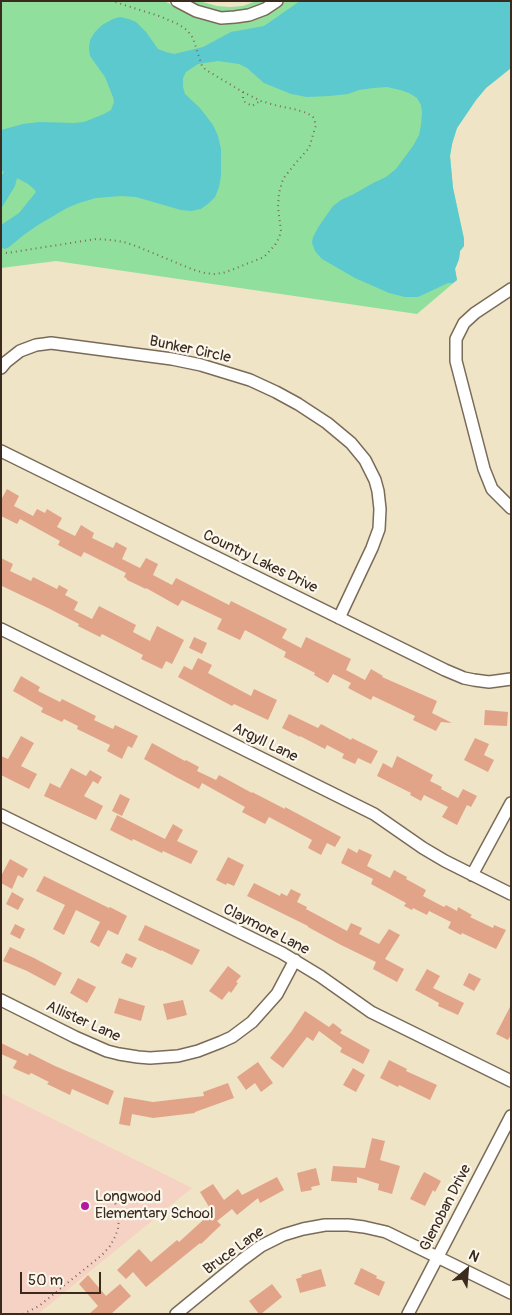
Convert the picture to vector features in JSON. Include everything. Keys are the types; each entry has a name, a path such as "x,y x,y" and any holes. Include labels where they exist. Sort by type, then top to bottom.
{"street":[{"path":"177,1 196,11 221,18 249,15 265,9 277,1"},
{"path":"511,289 475,313 464,323 456,339 456,361 484,469 492,490 511,508"},
{"name":"Bunker Circle","path":"1,368 13,356 26,348 51,343 172,359 201,365 250,380 298,404 327,423 350,443 365,460 373,475 378,491 380,509 378,529 372,548 339,618"},
{"name":"Country Lakes Drive","path":"1,451 445,670 464,678 489,682 511,679"},
{"name":"Argyll Lane","path":"1,629 374,814 434,855 511,894"},
{"path":"472,875 511,803"},
{"name":"Claymore Lane","path":"1,815 295,960 371,1012 511,1081"},
{"name":"Allister Lane","path":"1,1000 107,1051 150,1058 178,1056 198,1051 232,1037 252,1022 276,994 295,960"},
{"name":"Glenoban Drive","path":"408,1314 511,1116"},
{"name":"Bruce Lane","path":"176,1314 262,1246 282,1235 308,1228 338,1224 386,1232 511,1293"}],"path":[{"path":"1,252 7,253 96,239 111,240 130,244 194,270 214,274 223,273 264,257 275,245 281,232 278,207 279,192 283,179 309,148 316,124 313,117 307,113 261,101 206,70 202,66 193,38 187,30 178,24 112,1"},
{"path":"244,92 243,99 252,106 261,101"},
{"path":"23,1314 39,1306 102,1255 110,1246 118,1229 118,1208 114,1200 104,1190"}],"shaded area":[{"name":"Longwood Elementary School","path":"1,1093 192,1188 38,1314 1,1314"}],"green space":[{"path":"1,1 164,1 194,16 213,22 230,24 250,20 286,1 511,1 511,68 486,88 476,100 457,128 452,144 450,156 453,188 464,239 464,246 460,251 455,269 457,280 417,314 56,261 1,268"},
{"path":"188,1 199,1 230,7 243,6 256,1 267,1 256,7 234,12 209,10"}],"water":[{"path":"300,1 511,1 511,68 486,88 476,100 457,128 452,144 450,156 453,188 464,239 464,246 460,251 455,269 457,280 418,297 405,297 389,293 355,278 322,259 315,251 312,243 319,226 333,206 386,177 396,169 413,146 419,135 421,125 421,105 417,98 409,93 387,87 359,90 348,94 307,97 291,94 264,83 247,68 239,64 218,61 198,64 186,72 183,78 185,94 200,108 213,125 221,149 219,187 215,197 209,203 201,209 191,211 136,197 96,198 67,208 38,225 9,247 5,249 1,247 1,225 19,213 36,192 28,184 17,178 15,186 1,209 1,176 4,172 1,170 1,130 39,122 84,122 111,110 114,102 113,97 105,77 90,56 89,48 90,40 102,25 120,17 129,19 136,22 146,32 158,49 174,54 203,47 231,32 264,26"}],"building":[{"path":"7,489 19,496 14,506 33,516 37,509 45,513 47,509 62,518 57,527 75,536 81,525 94,533 92,538 113,548 116,542 127,548 122,559 140,568 146,558 158,564 153,575 172,585 176,578 229,605 231,601 287,629 282,638 301,648 306,637 351,659 346,670 365,680 371,669 382,677 437,701 432,713 452,723 441,722 436,731 413,720 415,716 373,696 371,700 348,688 351,683 333,674 328,683 314,675 315,673 284,657 286,652 245,630 240,640 217,629 222,619 182,600 178,606 146,588 127,580 124,577 126,573 84,552 81,557 58,545 60,541 20,519 17,524 1,516 1,500"},
{"path":"1,558 13,564 10,571 31,581 33,577 57,589 59,585 68,590 65,595 78,602 74,610 92,619 99,606 136,625 133,632 150,641 157,626 184,640 172,664 166,661 162,669 141,659 143,655 102,634 100,637 48,608 2,586 1,588"},
{"path":"194,637 207,643 202,654 189,648"},
{"path":"198,658 212,665 208,673 251,696 254,689 277,700 268,720 234,704 232,706 178,677 184,666 192,670"},
{"path":"21,676 40,687 38,691 60,702 62,699 96,716 94,720 113,729 115,725 138,736 132,748 128,746 122,759 107,751 110,745 77,729 78,726 64,719 62,722 41,712 43,708 13,691"},
{"path":"485,710 508,712 507,726 484,725"},
{"path":"289,714 318,728 321,724 351,740 352,738 378,751 371,764 358,758 355,764 342,758 344,754 327,745 325,749 282,728"},
{"path":"21,736 34,743 21,766 37,774 29,789 1,775 1,756 8,759"},
{"path":"475,738 489,744 484,755 494,760 488,772 464,760"},
{"path":"152,743 199,767 197,771 216,780 219,775 341,837 335,847 327,843 321,855 308,848 312,840 269,817 265,824 242,812 245,807 202,783 199,789 144,759"},
{"path":"397,756 433,775 430,781 458,798 463,789 477,796 471,807 467,805 457,825 442,817 448,807 424,795 421,801 410,795 411,793 377,776 383,763 392,768"},
{"path":"71,768 86,776 90,770 102,777 98,784 93,781 84,796 103,806 96,820 44,796 50,783 60,788"},
{"path":"120,794 130,799 122,816 112,811"},
{"path":"117,815 165,839 173,824 183,830 177,841 198,851 191,864 133,839 132,841 110,830"},
{"path":"348,848 357,853 359,849 372,855 367,866 390,878 394,870 426,890 423,896 444,907 446,905 457,911 458,907 472,915 470,917 493,928 494,925 506,930 496,949 448,928 451,922 429,911 427,915 404,906 406,903 371,884 373,879 341,863"},
{"path":"228,857 244,865 234,886 227,883 226,885 216,880"},
{"path":"10,859 28,869 23,878 18,875 12,889 1,883 1,876"},
{"path":"44,876 127,916 118,935 108,930 99,947 90,942 100,922 76,910 64,935 53,929 65,905 36,891"},
{"path":"254,883 280,896 281,893 287,896 291,889 301,894 297,902 307,907 306,909 347,931 351,923 362,928 359,934 379,944 389,929 400,935 385,959 404,969 397,982 373,969 376,962 247,896"},
{"path":"12,892 24,899 18,910 6,904"},
{"path":"15,924 25,929 20,939 10,934"},
{"path":"145,925 200,950 192,965 138,940"},
{"path":"10,947 62,973 55,986 3,961"},
{"path":"126,953 137,958 132,968 121,963"},
{"path":"228,966 241,976 231,993 229,991 222,1000 209,991"},
{"path":"427,969 440,976 433,988 464,1003 458,1015 438,1006 439,1003 415,990"},
{"path":"469,973 481,979 474,991 463,985"},
{"path":"78,978 96,987 87,1003 70,993"},
{"path":"119,998 145,1006 141,1021 114,1013"},
{"path":"183,1000 187,1015 167,1020 163,1004"},
{"path":"511,1005 511,1035 508,1040 496,1034"},
{"path":"305,1011 329,1027 333,1023 342,1030 340,1033 370,1050 363,1064 340,1052 342,1048 319,1031 313,1041 307,1037 283,1068 270,1058"},
{"path":"1,1043 28,1056 29,1053 114,1091 108,1105 72,1089 70,1095 47,1084 49,1082 31,1073 29,1075 13,1068 17,1061 1,1054"},
{"path":"389,1060 407,1069 406,1071 437,1085 430,1100 380,1078"},
{"path":"258,1062 273,1083 261,1092 255,1083 246,1090 237,1077"},
{"path":"353,1068 365,1075 356,1092 343,1085"},
{"path":"228,1083 234,1098 195,1113 153,1118 132,1114 130,1126 119,1124 124,1097 153,1102 204,1096 203,1092"},
{"path":"372,1138 385,1141 380,1160 400,1166 392,1194 378,1190 379,1184 357,1177 357,1183 331,1181 333,1166 365,1168"},
{"path":"316,1168 320,1185 311,1187 312,1190 301,1192 297,1173"},
{"path":"424,1172 441,1181 435,1192 433,1190 425,1206 410,1199"},
{"path":"277,1177 284,1190 260,1203 258,1198 237,1215 232,1209 217,1221 221,1225 201,1244 146,1287 133,1272 126,1279 117,1270 139,1249 151,1262 177,1240 179,1242 212,1212 200,1192 213,1184 224,1200 238,1189 242,1195"},
{"path":"361,1268 385,1282 379,1296 354,1284"},
{"path":"321,1269 326,1286 300,1293 296,1279 302,1277 301,1275"},
{"path":"88,1275 106,1296 120,1284 131,1296 111,1314 89,1314 98,1306 79,1284"},
{"path":"272,1284 282,1297 259,1314 249,1301"}],"place":[{"name":"Longwood Elementary School","path":"85,1206"}]}
